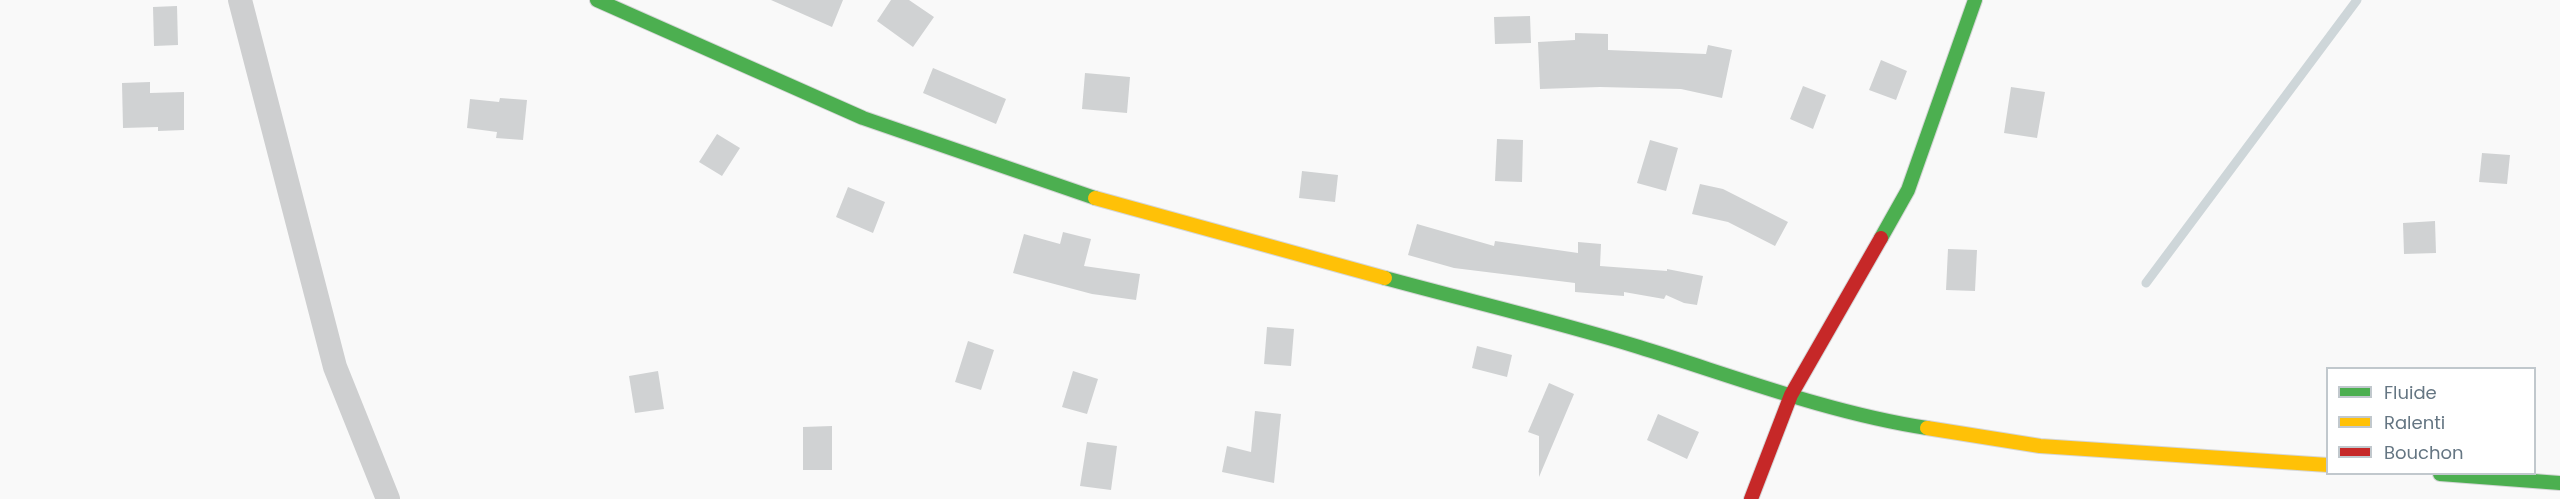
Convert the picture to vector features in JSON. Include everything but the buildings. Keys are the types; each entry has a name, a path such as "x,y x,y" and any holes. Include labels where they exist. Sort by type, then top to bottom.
{"street":[{"path":"240,0 335,367 388,499"},
{"path":"597,0 863,118 1100,200 1635,346 1791,395 1901,424 2040,446 2326,465"},
{"path":"1750,499 1791,395 1908,190 1975,0"},
{"path":"2453,475 2560,483"}],"waterway":[{"path":"2146,283 2357,0"}],"traffic: fast":[{"path":"597,0 863,118 1095,198"},
{"path":"1881,238 1908,190 1975,0"},
{"path":"1385,278 1607,338 1854,413 1927,428"},
{"path":"2453,475 2560,483"}],"traffic: slow":[{"path":"1095,198 1385,278"},
{"path":"1927,428 2040,446 2326,465"}],"traffic: jam":[{"path":"1751,499 1791,395 1881,238"}]}
